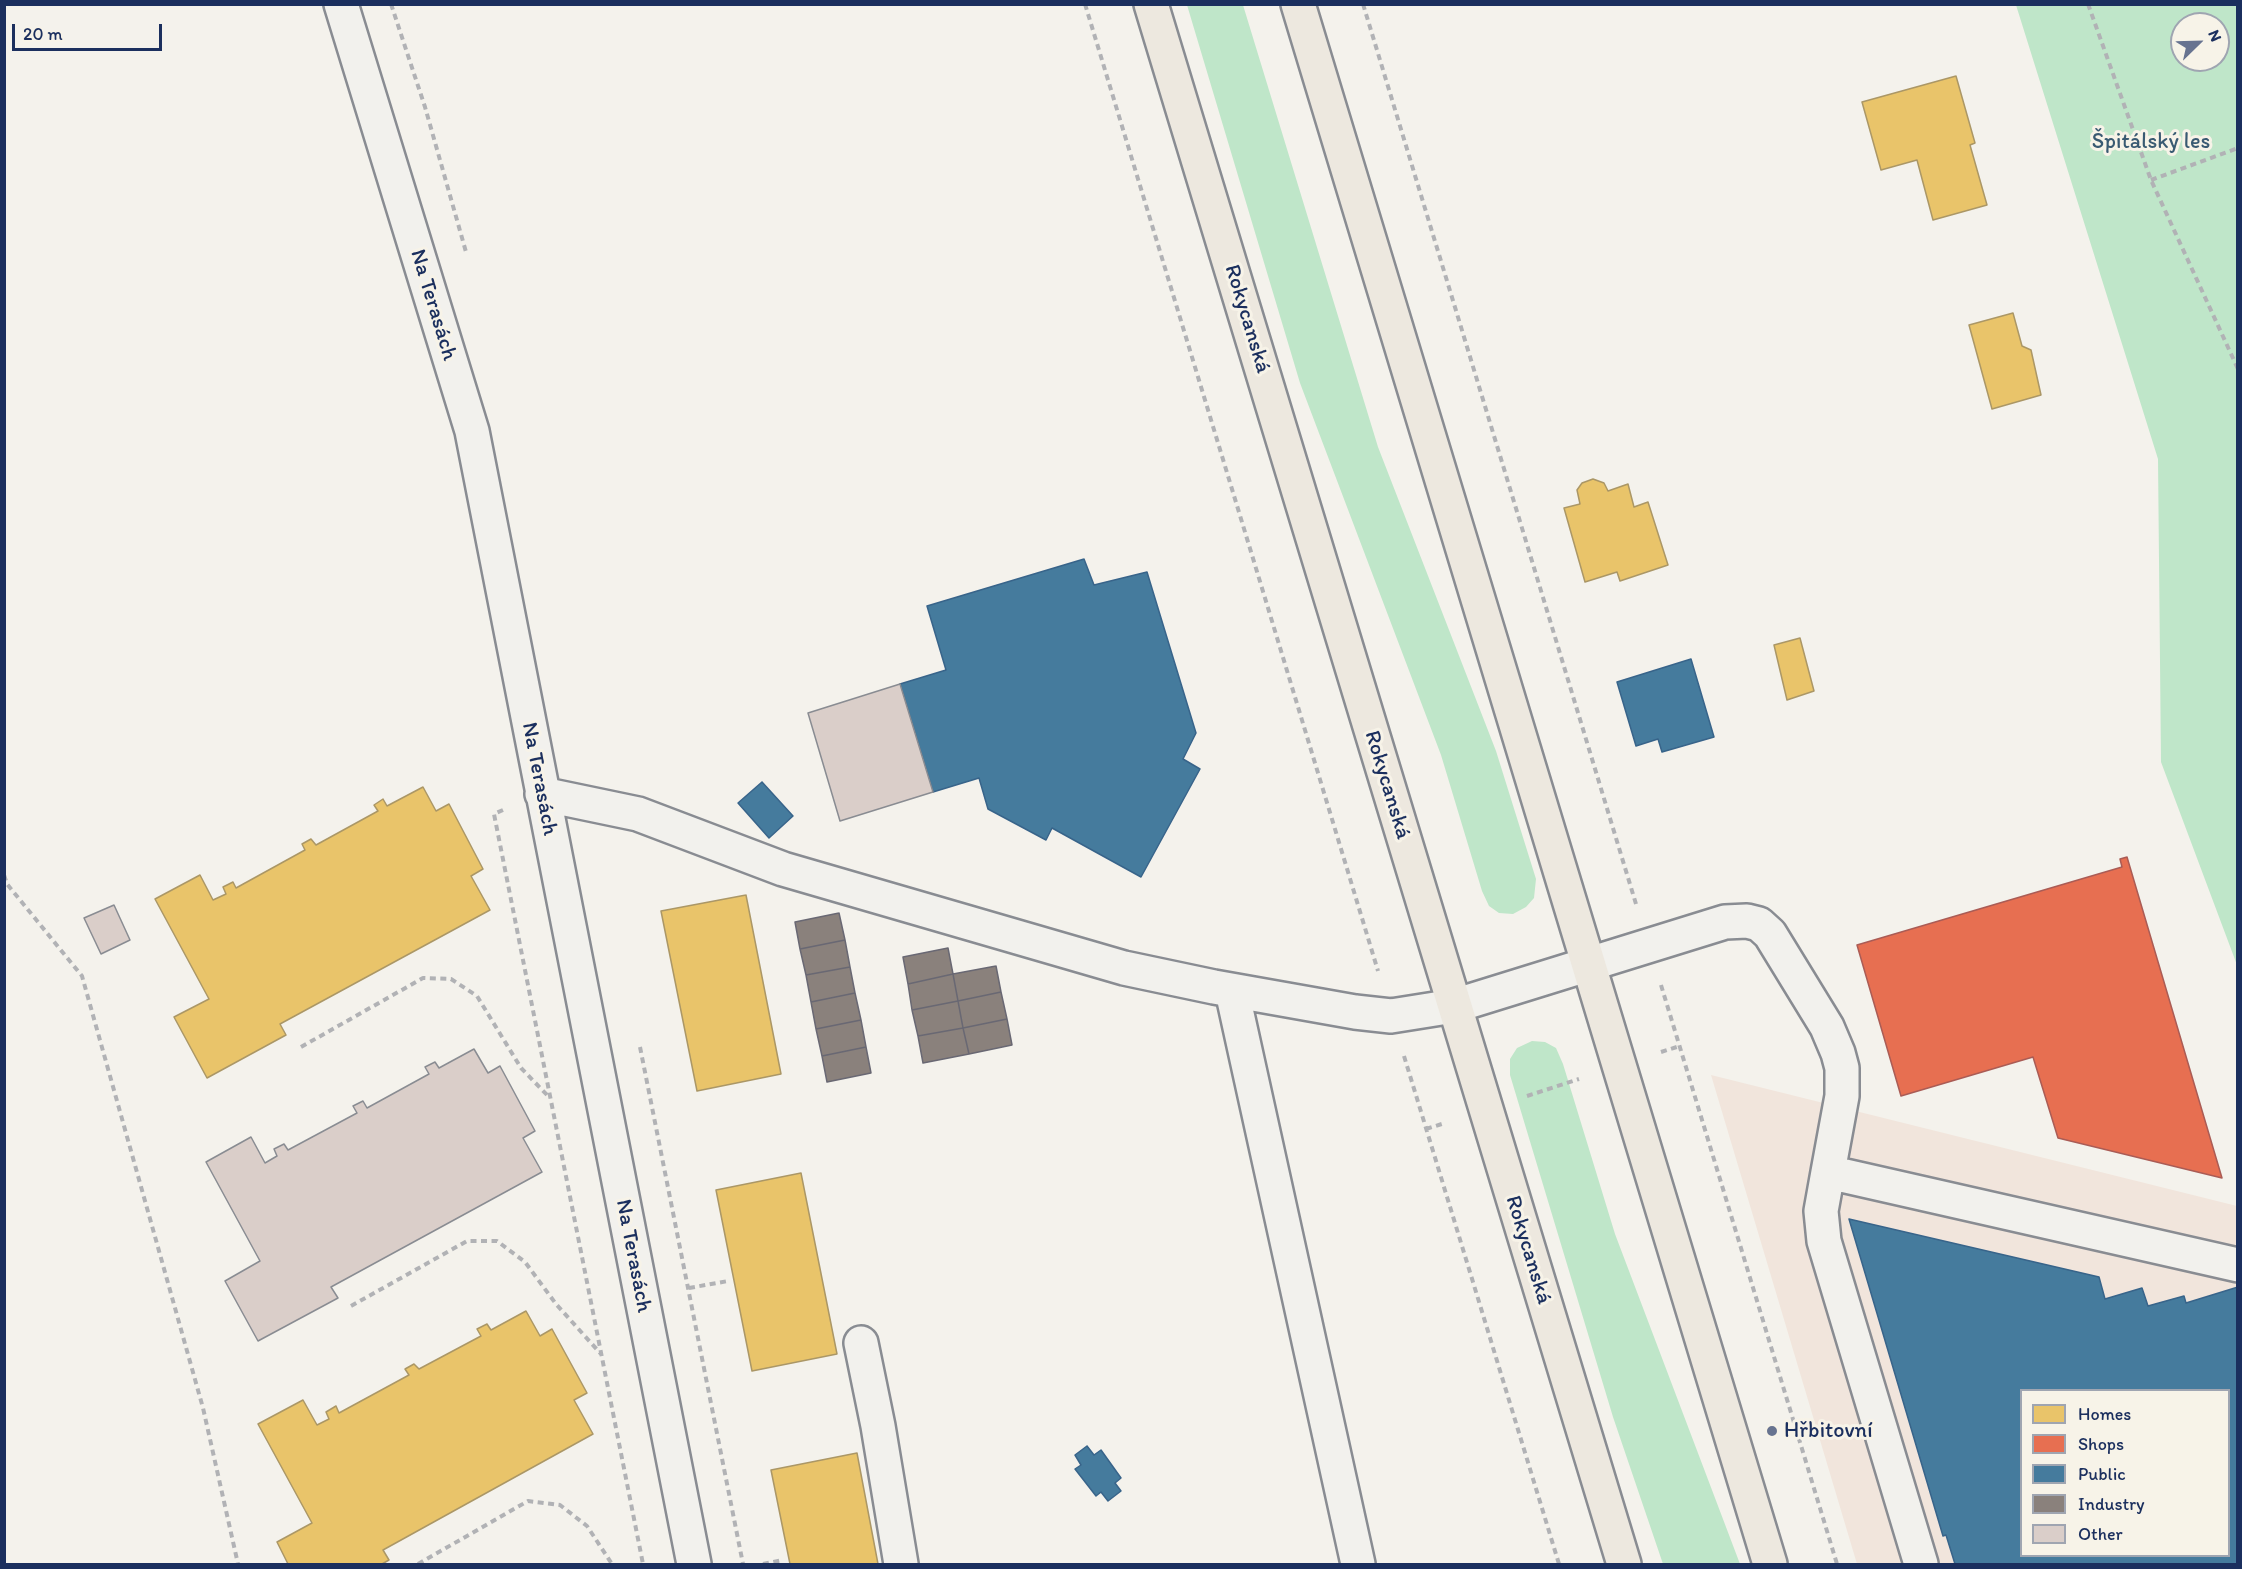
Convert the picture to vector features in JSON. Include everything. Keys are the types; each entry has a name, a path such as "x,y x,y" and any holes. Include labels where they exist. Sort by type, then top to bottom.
{"main road":[{"name":"Rokycanská","path":"1151,4 1624,1564"},
{"path":"1298,4 1770,1564"}],"street":[{"name":"Na Terasách","path":"341,4 472,431 694,1564"},
{"path":"542,794 638,814 783,869 1113,965 1232,991 1391,1016 1454,1006 1725,922 1739,920 1759,924 1770,934 1827,1027 1836,1046 1842,1068 1842,1096 1821,1211 1824,1241 1921,1564"},
{"path":"1232,991 1358,1564"},
{"path":"1828,1172 2238,1265"},
{"path":"861,1343 878,1426 901,1564"}],"path":[{"path":"1085,4 1559,1564"},
{"path":"1363,4 1837,1564"},
{"path":"2088,4 2151,180 2238,369"},
{"path":"2151,180 2238,148"},
{"path":"542,794 494,814 643,1564"},
{"path":"4,875 7,884 81,976 203,1408 238,1564"},
{"path":"301,1047 423,978 451,979 477,996 521,1068 550,1099"},
{"path":"1426,1129 1680,1046"},
{"path":"351,1306 467,1241 497,1241 525,1262 556,1304 601,1355"},
{"path":"688,1288 728,1281"},
{"path":"418,1564 528,1501 560,1505 587,1526 612,1564"},
{"path":"763,1564 783,1560"}],"shaded area":[{"path":"1711,1075 2237,1206 2237,1564 1857,1564"}],"green space":[{"path":"1187,5 1243,5 1378,447 1496,751 1536,879 1534,898 1526,907 1513,914 1499,913 1489,906 1482,891 1441,755 1300,383"},
{"name":"Špitálský les","path":"2016,5 2237,5 2237,965 2161,762 2158,459"},
{"path":"1532,1041 1545,1042 1556,1048 1563,1064 1615,1234 1740,1564 1663,1564 1613,1417 1510,1075 1510,1059 1517,1048"}],"building: Homes":[{"path":"1956,76 1975,143 1970,145 1987,205 1933,220 1917,160 1881,170 1862,102"},
{"path":"2013,313 2022,346 2031,350 2041,395 1992,409 1969,325"},
{"path":"1593,479 1604,483 1608,491 1628,484 1634,507 1648,502 1668,565 1620,581 1617,572 1585,582 1564,508 1580,504 1577,490 1582,483"},
{"path":"1800,638 1814,691 1787,700 1774,645"},
{"path":"423,787 436,811 449,804 483,869 471,876 490,910 280,1024 286,1035 207,1078 174,1017 209,999 155,899 200,875 213,900 226,894 223,887 233,882 236,888 305,850 302,844 311,839 316,845 378,811 374,805 383,799 387,806"},
{"path":"746,895 781,1074 697,1091 661,911"},
{"path":"801,1173 837,1354 752,1371 716,1190"},
{"path":"526,1311 540,1336 552,1329 587,1393 574,1400 593,1434 383,1550 389,1560 382,1564 288,1564 277,1542 312,1523 258,1424 303,1400 317,1425 329,1419 326,1412 336,1406 339,1413 409,1375 405,1369 414,1364 419,1369 481,1336 477,1329 487,1324 491,1330"},
{"path":"857,1453 878,1564 790,1564 771,1470"}],"building: Shops":[{"path":"2127,857 2222,1178 2058,1138 2033,1057 1901,1096 1857,945 2122,867 2120,859"}],"building: Public":[{"path":"1084,559 1094,585 1147,572 1196,733 1183,759 1200,769 1141,877 1052,828 1046,840 988,809 979,778 933,792 900,684 946,670 927,606"},
{"path":"1691,659 1714,737 1662,752 1658,739 1636,746 1617,682"},
{"path":"762,782 793,816 769,838 738,803"},
{"path":"1849,1219 2099,1277 2105,1299 2142,1288 2148,1306 2184,1296 2186,1303 2238,1287 2238,1564 1955,1564 1946,1535 1943,1536"},
{"path":"1087,1446 1094,1455 1101,1450 1121,1478 1115,1483 1121,1491 1108,1501 1101,1492 1096,1496 1075,1469 1081,1465 1075,1455"}],"building: Industry":[{"path":"839,913 845,940 800,949 795,922"},
{"path":"845,940 850,967 806,975 800,949"},
{"path":"948,948 953,974 908,984 903,957"},
{"path":"996,966 1001,992 958,1001 953,974"},
{"path":"850,967 855,993 811,1002 806,975"},
{"path":"953,974 958,1001 912,1010 908,984"},
{"path":"1001,992 1007,1019 963,1028 958,1001"},
{"path":"855,993 861,1020 816,1029 811,1002"},
{"path":"958,1001 963,1028 918,1036 912,1010"},
{"path":"1007,1019 1012,1045 969,1054 963,1028"},
{"path":"861,1020 866,1047 822,1056 816,1029"},
{"path":"963,1028 969,1054 923,1063 918,1036"},
{"path":"866,1047 871,1073 827,1082 822,1056"}],"building: Other":[{"path":"900,684 933,792 840,821 808,713"},
{"path":"114,905 130,940 101,954 84,918"},
{"path":"474,1049 488,1073 500,1066 535,1131 523,1138 542,1172 331,1287 338,1298 258,1341 225,1281 260,1261 206,1162 251,1137 265,1163 277,1156 274,1149 284,1144 288,1150 357,1113 353,1106 363,1101 367,1108 429,1074 425,1067 435,1062 439,1068"}],"place":[{"name":"Hřbitovní","path":"1772,1431"}]}
